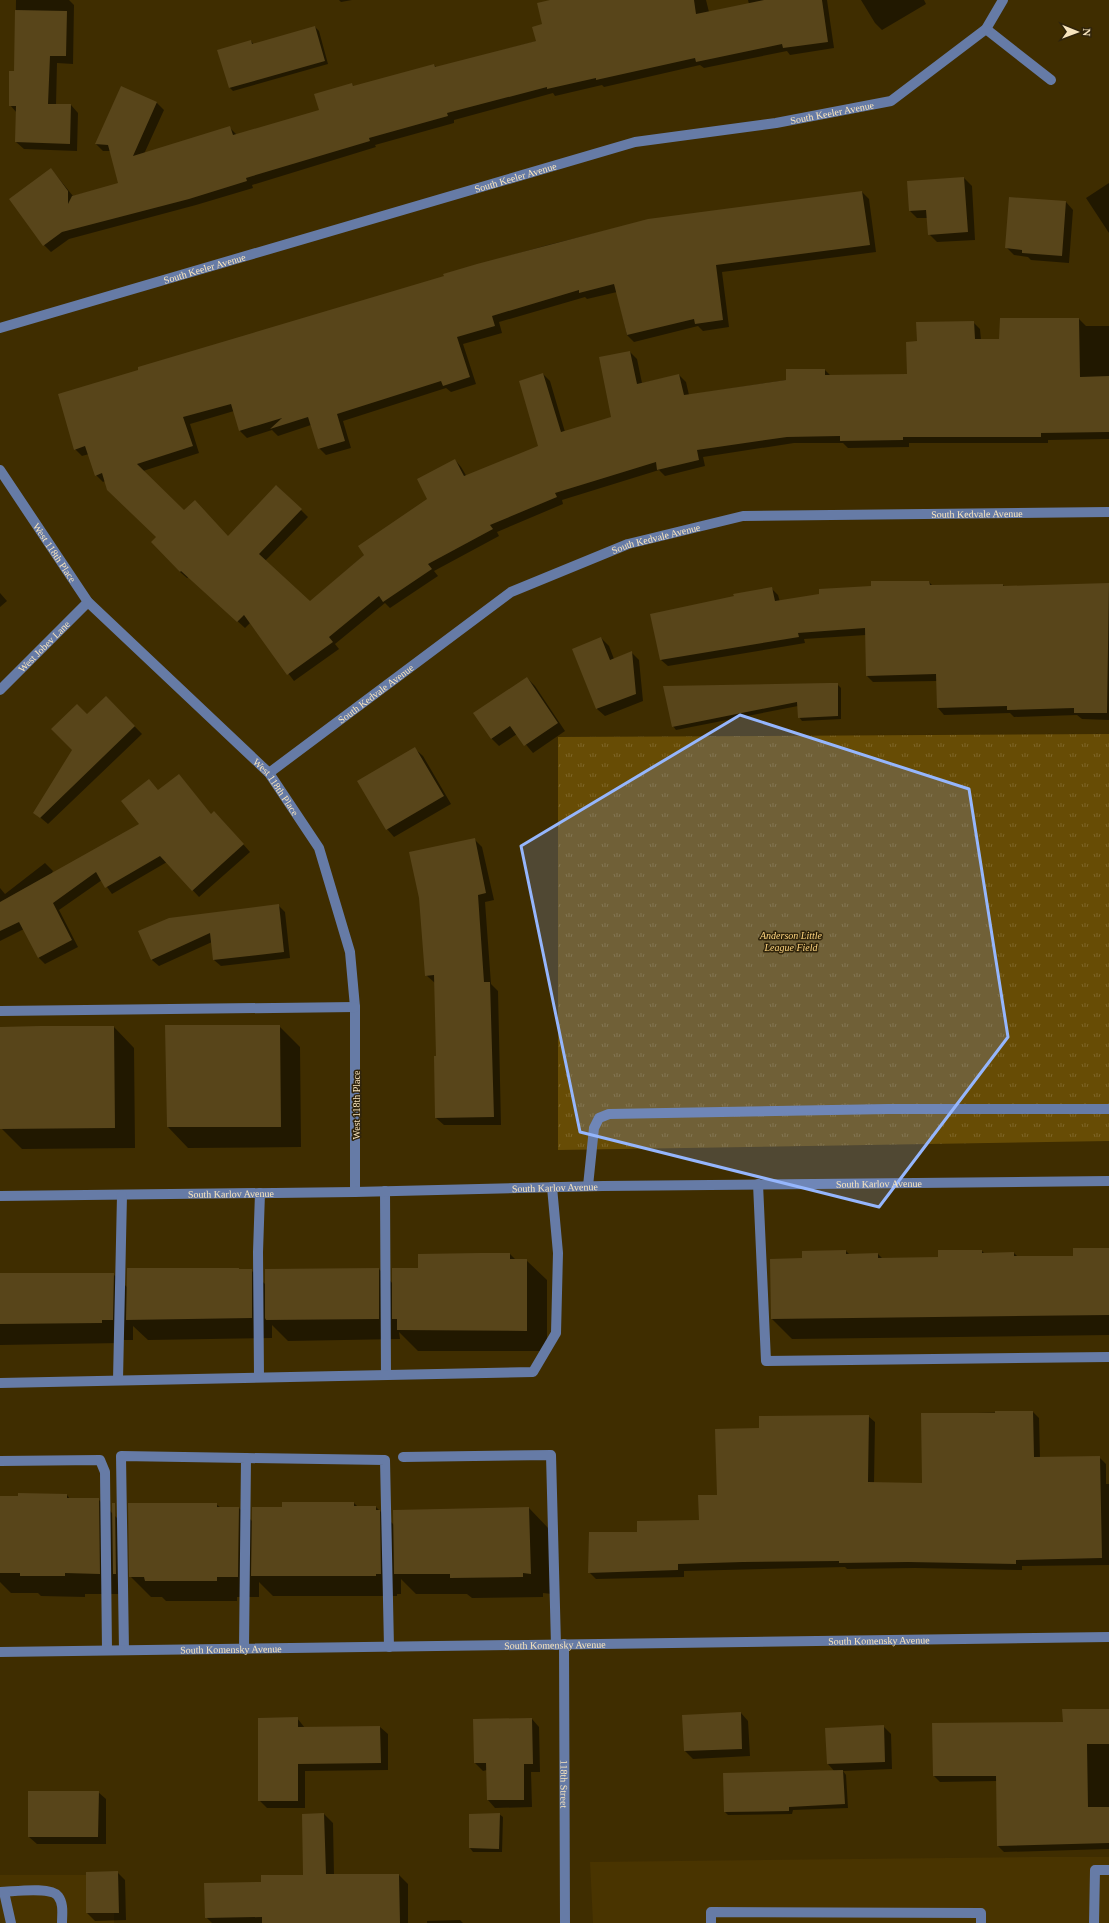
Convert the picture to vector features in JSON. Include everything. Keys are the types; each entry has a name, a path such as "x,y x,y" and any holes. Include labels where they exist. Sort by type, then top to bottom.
{"street":[{"name":"South Keeler Avenue","path":"0,328 636,142 776,123 890,101 986,29 1003,0"},
{"path":"986,29 1051,80"},
{"name":"West 118th Place","path":"0,470 88,602 269,773 319,848 350,952 356,1007 355,1192"},
{"name":"South Kedvale Avenue","path":"269,773 511,592 628,544 743,516 1109,512"},
{"name":"West Jobev Lane","path":"0,690 88,602"},
{"path":"0,1011 356,1007"},
{"path":"588,1186 594,1128 599,1118 609,1114 888,1109 1109,1109"},
{"name":"South Karlov Avenue","path":"0,1196 355,1192 588,1186 1109,1181"},
{"path":"758,1184 766,1361 1109,1357"},
{"path":"0,1383 533,1372 556,1334 558,1253 552,1187"},
{"path":"384,1191 386,1375"},
{"path":"259,1377 258,1252 260,1193"},
{"path":"118,1380 122,1194"},
{"name":"118th Street","path":"403,1457 551,1455 560,1644 565,1923"},
{"path":"124,1650 120,1456 385,1460 389,1647"},
{"path":"244,1649 246,1458"},
{"path":"0,1461 100,1460 105,1472 107,1650"},
{"name":"South Komensky Avenue","path":"0,1652 1109,1637"},
{"path":"1094,1923 1095,1870 1109,1870"},
{"path":"11,1923 2,1892 48,1890 58,1895 62,1906 62,1923"},
{"path":"711,1923 711,1912 981,1913 981,1923"}],"highlighted area":[{"path":"740,715 969,789 1008,1037 879,1207 580,1132 521,846"}],"shaded area":[{"path":"1109,1857 1109,1923 593,1923 590,1862"},
{"path":"0,1875 114,1875 114,1923 0,1923"}],"green space":[{"name":"Anderson Little League Field","path":"1109,734 1109,1141 558,1150 558,737"}],"building":[{"path":"550,0 694,0 696,14 764,0 822,0 828,42 783,48 782,44 696,62 695,58 596,80 596,78 547,89 547,87 447,113 448,116 369,138 370,141 246,178 247,181 189,199 62,232 43,246 9,199 51,168 68,191 68,204 72,196 118,183 108,145 95,144 121,86 157,102 133,156 230,126 233,135 319,110 314,94 352,83 353,86 434,64 435,67 536,41 532,27 542,24 537,3"},
{"path":"15,10 67,11 66,56 50,56 48,104 71,104 70,144 15,142 16,106 9,106 9,71 14,71"},
{"path":"315,26 325,61 229,88 217,50 251,40 252,44"},
{"path":"964,177 968,232 928,235 926,210 909,211 907,181"},
{"path":"862,191 870,245 716,265 723,320 695,324 694,319 627,335 614,284 579,293 579,290 492,316 495,326 457,337 470,377 443,386 441,381 337,414 345,441 318,449 308,417 270,429 282,418 239,431 231,404 183,417 193,446 137,464 184,510 195,500 228,536 276,485 302,509 259,554 310,601 364,555 358,546 427,499 417,479 455,459 464,476 538,446 519,381 543,373 561,432 611,417 599,357 630,351 637,384 679,374 684,395 786,380 786,369 825,369 825,375 907,374 906,342 917,341 916,322 974,321 975,339 999,339 1000,318 1079,318 1080,377 1109,376 1109,432 1041,433 1041,437 903,437 903,440 840,441 840,436 787,437 697,450 699,460 657,470 656,462 555,493 557,497 490,525 493,529 428,564 432,569 383,602 379,596 329,637 333,642 287,675 244,615 237,622 181,571 180,572 151,542 156,537 107,490 102,473 95,476 85,446 74,450 58,394 138,370 138,367 444,276 443,274 477,264 648,219"},
{"path":"1009,197 1066,201 1062,256 1022,253 1022,250 1005,248"},
{"path":"871,581 929,581 930,585 1003,584 1003,586 1109,583 1107,713 1074,713 1074,708 1007,710 1007,706 937,708 936,674 866,676 865,628 798,633 799,637 660,660 650,614 734,596 733,594 772,587 775,601 819,594 819,589 871,586"},
{"path":"601,637 610,660 632,651 636,694 596,709 572,649"},
{"path":"527,677 558,723 524,746 510,726 491,739 473,713"},
{"path":"838,683 838,716 798,718 797,702 672,727 663,686"},
{"path":"106,696 135,726 40,818 33,813 72,750 51,729 77,704 87,714"},
{"path":"415,747 444,796 386,830 357,781"},
{"path":"179,774 211,814 214,811 244,844 192,891 160,856 105,888 96,872 53,903 72,940 38,958 19,922 0,931 0,902 139,824 121,801 149,779 158,790"},
{"path":"475,838 486,893 478,895 484,982 490,982 494,1117 435,1118 434,1056 436,1056 434,975 425,976 419,898 409,852"},
{"path":"279,904 284,952 213,960 210,933 151,960 138,931 169,918"},
{"path":"165,1025 280,1025 281,1127 167,1127"},
{"path":"114,1026 115,1128 0,1129 0,1027"},
{"path":"1073,1248 1109,1248 1109,1315 771,1319 770,1259 802,1258 802,1251 846,1250 846,1254 878,1253 878,1258 938,1257 938,1250 982,1250 982,1253 1014,1252 1014,1256 1073,1256"},
{"path":"510,1253 510,1259 527,1259 527,1331 397,1330 397,1319 392,1319 392,1268 418,1268 418,1254"},
{"path":"127,1268 252,1269 252,1318 126,1320"},
{"path":"379,1268 379,1319 266,1320 265,1318 265,1269"},
{"path":"0,1273 114,1273 113,1320 102,1320 102,1323 0,1324"},
{"path":"995,1411 1033,1411 1034,1457 1100,1456 1102,1558 1016,1560 1016,1564 908,1562 839,1563 839,1561 743,1562 678,1564 678,1570 588,1573 589,1532 637,1532 637,1521 699,1520 698,1495 717,1495 715,1429 759,1428 759,1416 869,1415 868,1482 922,1483 921,1413 995,1413"},
{"path":"18,1493 67,1494 67,1498 99,1498 100,1574 65,1573 65,1576 20,1576 20,1573 0,1573 0,1496 18,1496"},
{"path":"282,1502 354,1502 354,1506 376,1506 376,1510 380,1510 381,1574 376,1574 376,1576 251,1576 252,1507 282,1507"},
{"path":"112,1503 115,1503 116,1574 113,1574"},
{"path":"128,1503 217,1503 217,1507 239,1507 238,1577 217,1577 217,1581 145,1581 144,1577 129,1577"},
{"path":"529,1507 531,1574 523,1573 523,1577 450,1578 450,1574 394,1574 393,1510"},
{"path":"1062,1709 1109,1709 1109,1744 1087,1744 1088,1807 1109,1807 1109,1843 997,1846 996,1776 933,1776 932,1723 1063,1722"},
{"path":"741,1712 742,1749 684,1751 682,1715"},
{"path":"298,1717 298,1727 380,1726 381,1763 298,1764 298,1801 258,1801 258,1718"},
{"path":"532,1718 533,1764 524,1764 524,1800 487,1800 486,1763 474,1763 473,1719"},
{"path":"884,1725 885,1762 827,1764 825,1728"},
{"path":"843,1770 845,1804 789,1807 789,1811 724,1812 723,1773"},
{"path":"28,1791 99,1791 98,1837 28,1837"},
{"path":"324,1813 326,1874 399,1874 400,1923 262,1923 262,1917 205,1918 204,1883 261,1882 261,1875 303,1875 302,1814"},
{"path":"500,1813 499,1849 469,1848 469,1814"},
{"path":"118,1871 119,1913 86,1913 86,1872"}]}
